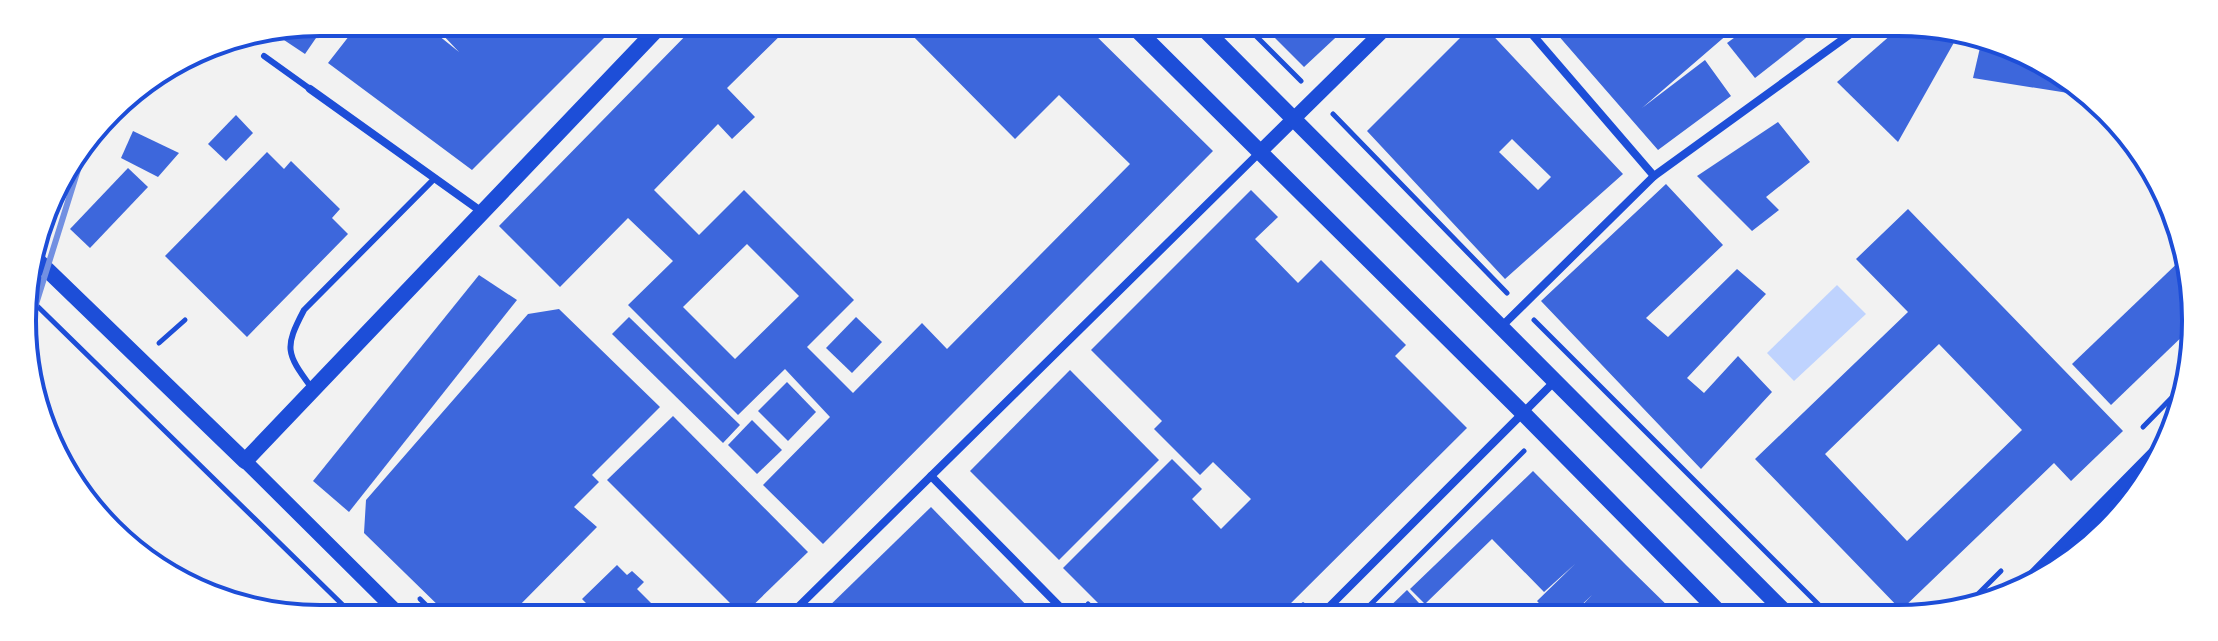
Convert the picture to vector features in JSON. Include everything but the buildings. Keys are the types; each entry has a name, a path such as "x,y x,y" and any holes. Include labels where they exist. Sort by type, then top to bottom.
{"main road":[{"path":"41,264 245,461 651,36"},
{"path":"1143,36 1712,605"},
{"path":"1211,36 1778,605"}],"street":[{"path":"800,605 1378,36"},
{"path":"1534,36 1654,176"},
{"path":"1501,327 1654,176 1848,36"},
{"path":"310,89 483,213"},
{"path":"1331,605 1556,381"},
{"path":"245,461 390,605"},
{"path":"2047,563 2142,467"},
{"path":"931,476 1058,605"}],"lane":[{"path":"264,56 310,89"},
{"path":"314,391 289,351 291,334 304,310 435,178"}],"path":[{"path":"37,306 343,605"},
{"path":"140,361 185,320"},
{"path":"1370,605 1524,451"}],"water":[{"path":"1837,285 1866,314 1794,381 1767,353"}],"railway":[{"path":"37,301 77,174"}]}
